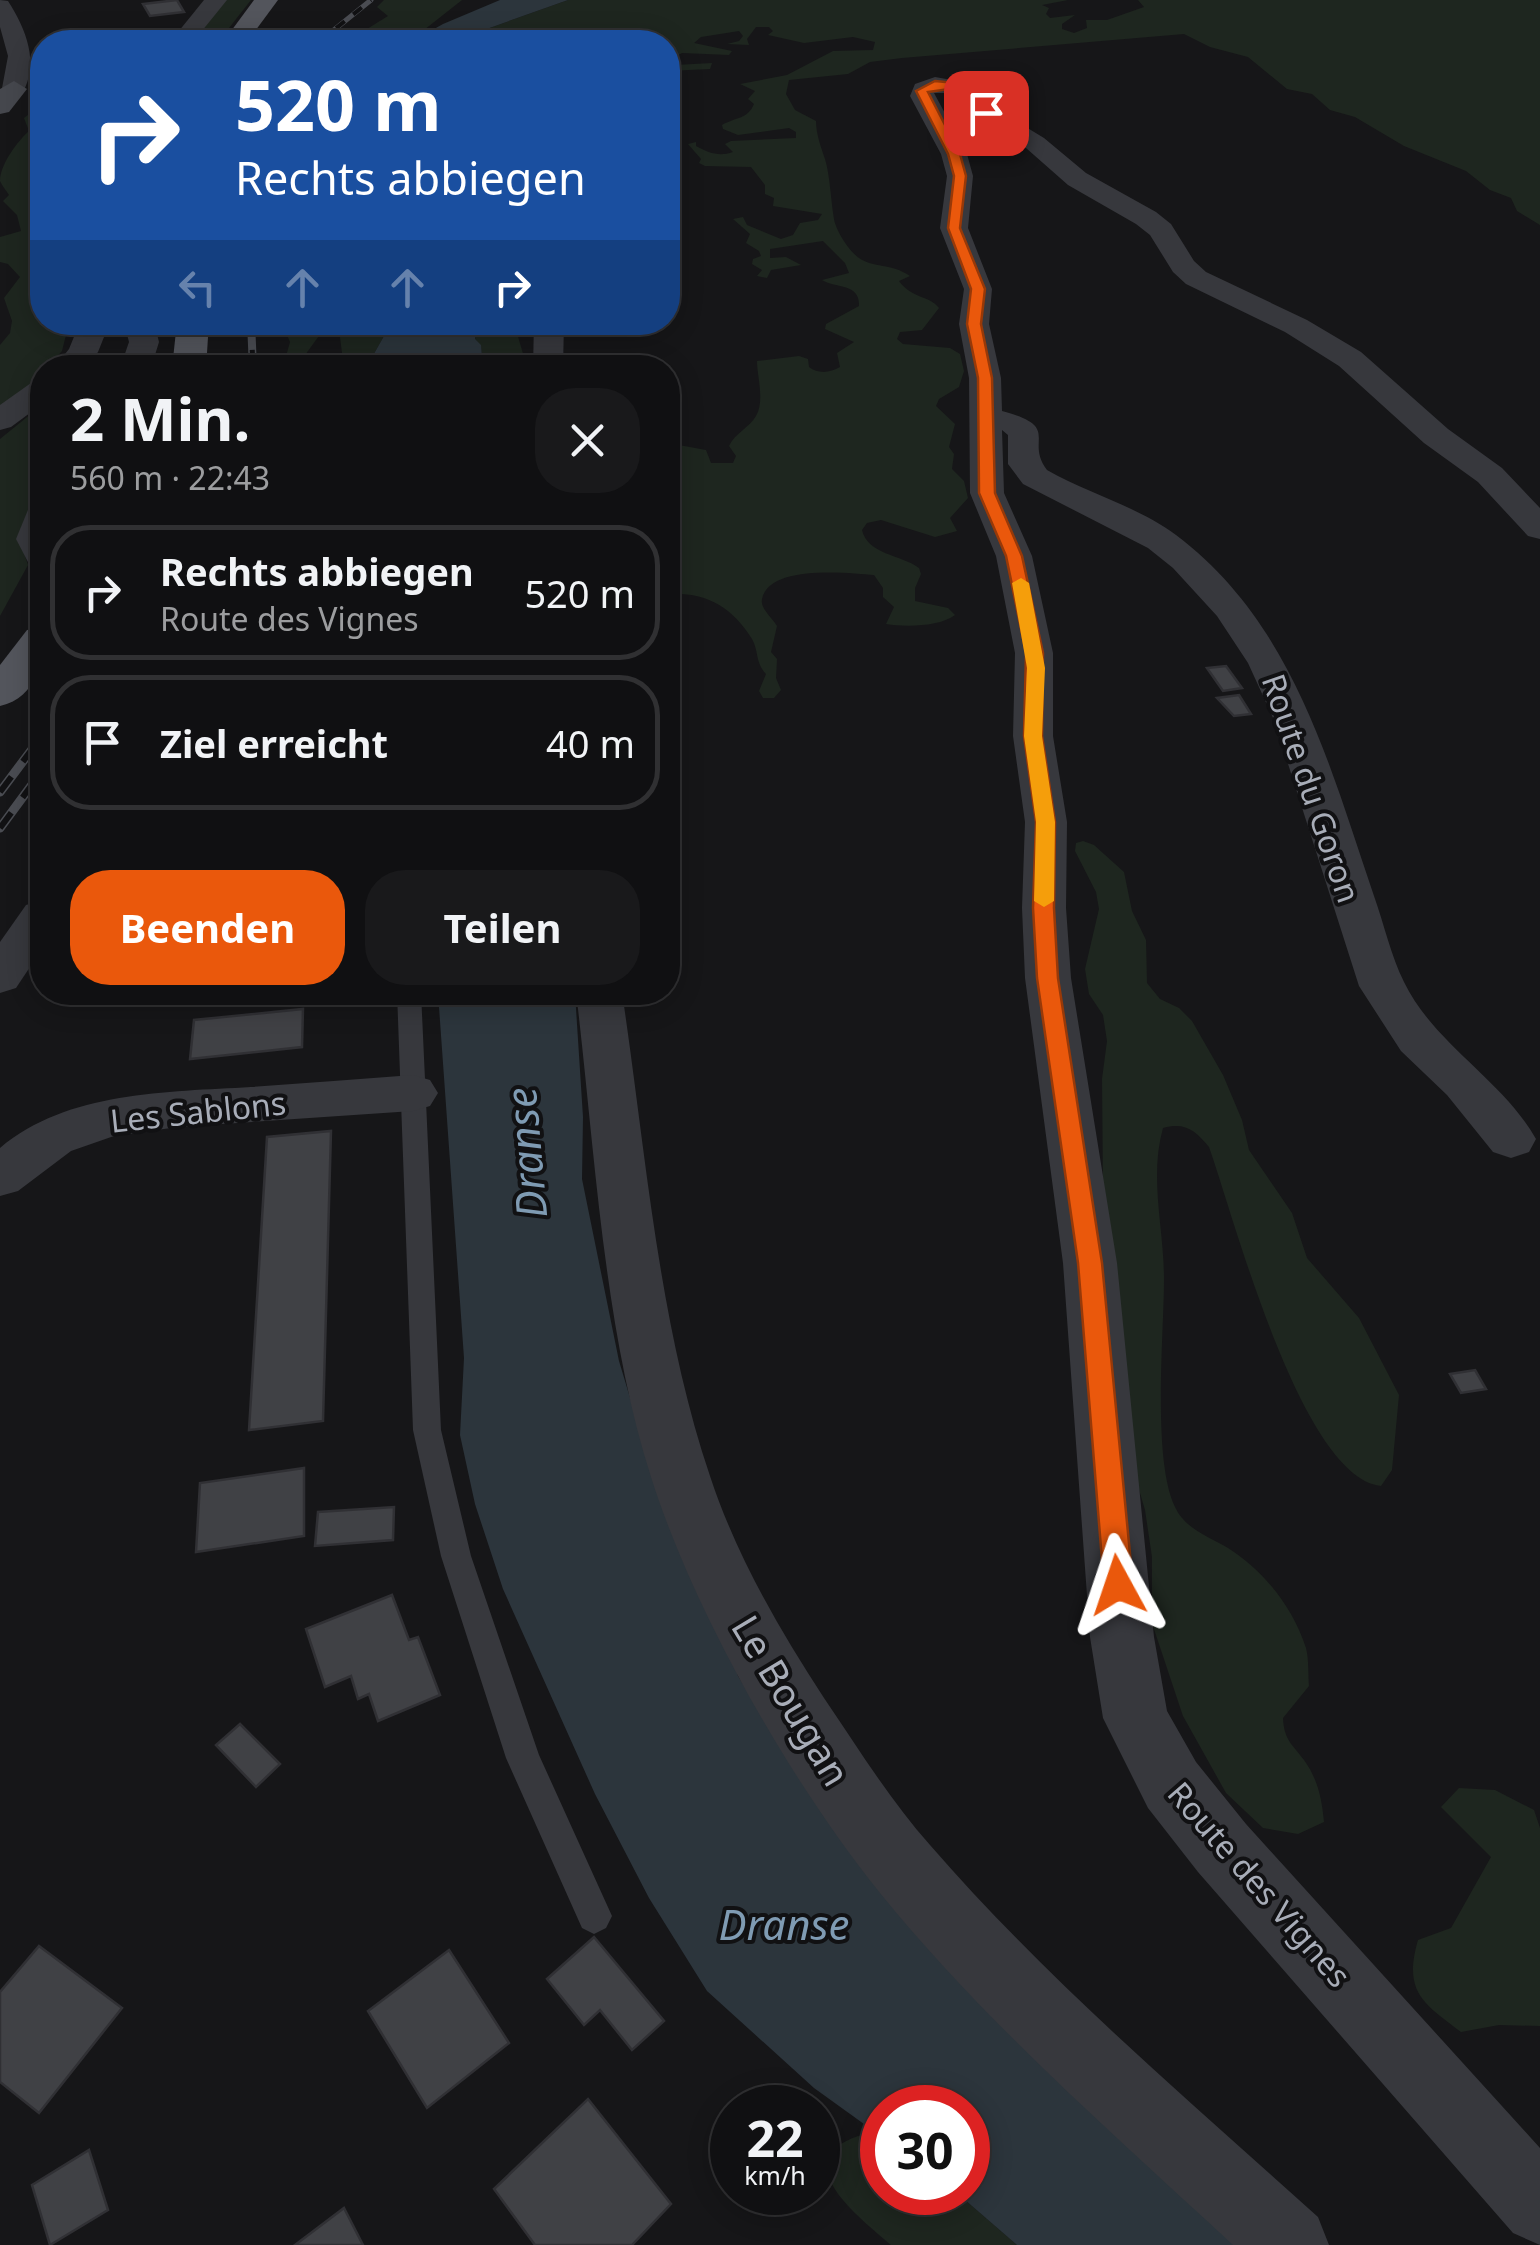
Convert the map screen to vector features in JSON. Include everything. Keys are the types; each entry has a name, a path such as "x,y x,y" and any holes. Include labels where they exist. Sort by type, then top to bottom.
{"main road":[{"path":"244,30 266,0"},
{"path":"0,693 30,654"}],"street":[{"path":"191,30 216,0"},
{"path":"0,6 19,75 5,95"},
{"name":"Route des Vignes","path":"1540,529 1490,476 1436,436 1350,359 1296,326 1196,278 1183,266 1160,230 1146,218 1077,179 1034,142 964,100 955,87 935,84 922,93 954,154 960,176 954,228 978,289 974,324 985,378 987,493 1014,556 1034,653 1033,736 1046,822 1044,908 1048,978 1090,1263 1122,1637 1136,1718 1172,1786 1222,1848 1540,2206"},
{"path":"0,420 30,399"},
{"name":"Route du Goron","path":"984,416 1015,424 1024,432 1026,464 1036,477 1134,524 1171,548 1252,638 1280,685 1294,720 1382,986 1418,1039 1464,1084 1511,1139"},
{"path":"0,977 30,932"},
{"name":"Le Bougan","path":"601,1005 642,1311 664,1423 715,1564 766,1664 848,1794 904,1869 1056,2030 1290,2245"},
{"name":"Les Sablons","path":"0,1177 17,1160 69,1130 122,1114 413,1093"}],"lane":[{"path":"410,1005 426,1430 456,1556 523,1758 594,1916"}],"shaded area":[{"path":"226,0 251,0 227,30 201,30"},
{"path":"384,0 462,0 424,30 365,30 388,16 377,7"},
{"path":"568,0 1068,0 1042,5 1049,8 1046,14 1050,18 1075,15 1062,24 1062,29 1074,33 1087,28 1086,20 1107,20 1144,7 1138,0 1540,0 1540,225 1517,211 1511,198 1490,190 1466,171 1404,146 1355,117 1330,110 1312,94 1287,89 1248,57 1210,47 1184,34 902,58 870,62 848,74 789,80 786,94 795,110 816,121 834,219 844,240 864,261 910,276 899,281 939,308 922,330 900,332 897,339 903,344 950,348 960,354 964,371 959,387 939,399 936,406 955,424 949,447 954,454 952,469 964,481 968,498 950,518 957,531 935,537 881,520 867,523 862,530 871,545 919,568 915,601 948,608 955,615 948,619 922,625 886,624 894,607 883,597 883,588 874,575 794,575 768,588 762,603 777,626 771,652 777,659 776,678 781,690 774,698 763,698 759,691 766,674 752,639 716,603 680,594 680,445 706,450 711,463 733,463 736,456 729,446 759,410 757,361 799,356 808,359 809,367 816,371 840,367 837,353 854,342 825,329 826,324 859,306 852,290 822,280 849,273 845,263 823,241 770,249 770,258 786,257 801,265 771,270 767,278 757,276 762,270 752,264 753,259 761,256 759,251 746,243 750,234 733,219 743,217 747,225 781,239 793,235 800,223 818,220 822,214 773,206 774,198 765,194 765,185 751,167 705,166 688,144 696,142 705,151 723,154 733,152 725,144 731,141 796,138 796,132 789,128 738,135 723,129 722,125 745,115 754,104 748,99 755,91 740,84 787,75 833,51 873,50 875,42 853,37 804,43 768,35 773,31 769,27 756,27 747,39 749,45 727,44 739,41 743,36 739,31 701,37 694,43 732,51 729,55 680,54 680,30 484,30"},
{"path":"712,63 710,69 680,70 680,65"},
{"path":"30,113 30,335 66,335 58,355 30,355 30,390 0,406 0,345 10,333 12,321 4,298 20,277 8,264 0,262 0,237 21,231 17,215 3,201 9,195 0,181 10,153 29,131 24,118"},
{"path":"287,335 320,335 305,355 286,355 290,342"},
{"path":"340,335 384,335 373,355 342,353"},
{"path":"476,335 518,335 523,355 482,355"},
{"path":"30,415 30,514 18,535 28,565 0,616 0,439"},
{"path":"1076,843 1094,845 1124,872 1132,911 1146,940 1147,983 1160,999 1179,1008 1192,1021 1223,1075 1242,1120 1249,1150 1292,1213 1307,1258 1359,1318 1399,1395 1392,1470 1381,1486 1352,1472 1324,1439 1298,1393 1253,1283 1209,1147 1189,1129 1163,1128 1157,1184 1164,1279 1161,1429 1168,1486 1179,1515 1253,1567 1285,1604 1300,1633 1307,1653 1309,1686 1283,1718 1289,1741 1316,1782 1324,1822 1298,1834 1263,1828 1226,1793 1183,1716 1152,1623 1152,1557 1145,1510 1127,1449 1103,1189 1102,1079 1107,1041 1103,1015 1089,994 1085,969 1099,909 1096,892 1075,851"},
{"path":"1459,1788 1495,1790 1534,1810 1540,1828 1540,2026 1499,2025 1461,2032 1427,2004 1415,1984 1418,1940 1451,1928 1491,1857 1441,1807"},
{"path":"860,2136 860,2215 982,2215 1017,2245 891,2245 863,2221 840,2195 840,2145"}],"water":[{"path":"500,0 568,0 484,30 432,30"},
{"path":"476,335 482,355 373,355 384,336"},
{"name":"Dranse","path":"439,1005 576,1005 583,1117 582,1179 619,1361 661,1501 727,1641 738,1676 815,1799 1250,2245 1017,2245 982,2215 990,2215 990,2085 860,2085 860,2121 840,2107 840,2085 811,2085 707,1991 649,1898 595,1794 503,1589 475,1504 460,1435 464,1358"}],"building":[{"path":"177,0 184,12 150,16 143,4"},
{"path":"1226,666 1242,688 1223,691 1207,668"},
{"path":"1239,695 1251,714 1234,716 1217,698"},
{"path":"303,1009 302,1047 190,1059 194,1020"},
{"path":"331,1131 323,1421 249,1430 267,1137"},
{"path":"1475,1370 1486,1389 1461,1393 1450,1374"},
{"path":"304,1468 304,1536 196,1552 200,1483"},
{"path":"394,1507 393,1540 315,1546 318,1512"},
{"path":"392,1595 409,1640 418,1637 440,1695 378,1721 369,1694 358,1699 351,1676 325,1687 306,1629"},
{"path":"240,1724 280,1764 256,1787 216,1745"},
{"path":"594,1937 664,2021 632,2050 600,2010 584,2025 547,1979"},
{"path":"39,1946 122,2008 39,2113 0,2082 0,1992"},
{"path":"449,1950 509,2043 427,2108 368,2011"},
{"path":"588,2099 671,2204 632,2245 535,2245 494,2189"},
{"path":"89,2150 108,2210 50,2245 32,2185"},
{"path":"344,2208 363,2245 295,2245"}],"railway":[{"path":"334,30 371,0"},
{"path":"252,335 252,355"},
{"path":"0,792 30,752"},
{"path":"0,828 30,787"}],"slow traffic":[{"path":"1021,583 1036,668 1033,736 1046,822 1044,901"}],"route":[{"path":"986,113 964,100 952,86 935,84 922,91 954,154 960,176 954,228 978,289 974,324 985,378 987,493 1014,556 1036,668 1033,736 1046,822 1044,908 1048,978 1090,1263 1118,1585"}]}
